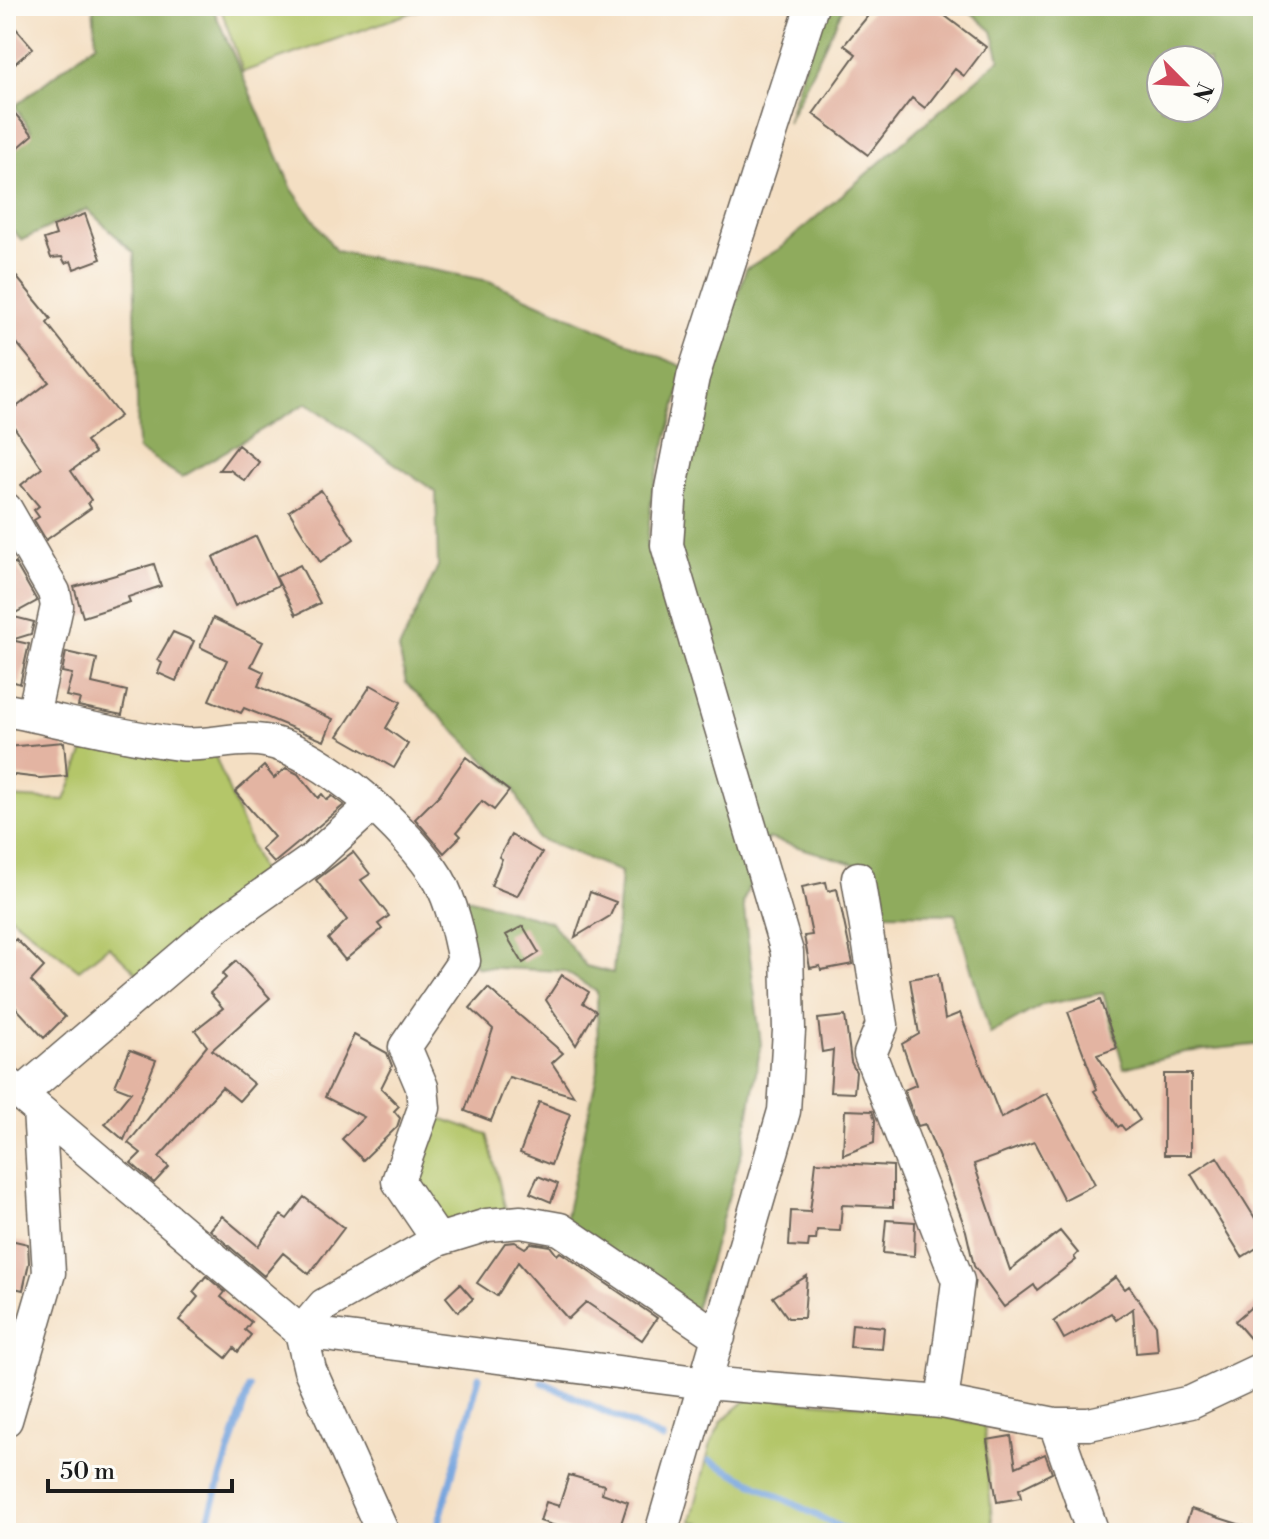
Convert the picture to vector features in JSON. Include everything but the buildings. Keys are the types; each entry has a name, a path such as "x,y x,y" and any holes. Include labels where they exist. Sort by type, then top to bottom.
{"street":[{"path":"661,1533 784,1111 789,1030 787,952 667,545 671,488 693,377 812,6"},
{"path":"6,509 54,592 57,606 20,712 79,728 183,744 265,741 320,764 372,805 411,844 440,882 464,961 405,1047 422,1087 424,1108 398,1181 438,1240"},
{"path":"22,1096 218,926 313,859 372,805"},
{"path":"858,878 882,1025 870,1054 958,1281 942,1402"},
{"path":"22,1096 301,1332 705,1383 942,1402 1055,1424 1089,1424 1191,1402 1263,1368"},
{"path":"6,1420 14,1368 49,1273 22,1096"},
{"path":"301,1332 324,1305 438,1240 487,1225 521,1222 560,1229 719,1337"},
{"path":"301,1332 310,1370 383,1533"},
{"path":"1055,1424 1093,1533"}],"green space":[{"path":"93,6 212,6 292,189 336,251 489,281 686,368 652,493 647,546 679,563 681,485 746,269 779,249 1000,59 992,31 964,6 1263,6 1263,1044 1185,1052 1124,1068 1103,993 1042,1005 990,1034 955,914 878,913 871,869 768,838 743,902 761,1044 743,1148 695,1310 564,1225 598,1070 597,992 564,971 476,967 450,893 551,922 586,966 613,973 621,872 537,838 514,789 406,683 399,649 438,566 436,492 307,403 182,477 138,450 134,253 87,209 22,240 6,224 6,154 31,131 15,106 96,43"},
{"path":"220,6 430,6 243,72"},
{"path":"822,6 844,6 787,123"},
{"path":"88,740 214,753 265,881 143,979 109,946 79,970 11,917 6,919 6,797 65,800"},
{"path":"428,1114 487,1134 507,1215 439,1234 408,1163"},
{"path":"750,1397 908,1409 984,1425 993,1533 731,1533 691,1521 711,1443 722,1421"}],"waterway":[{"path":"436,1533 479,1377"},
{"path":"542,1382 663,1439"},
{"path":"204,1533 249,1388"},
{"path":"710,1461 851,1533"}]}
